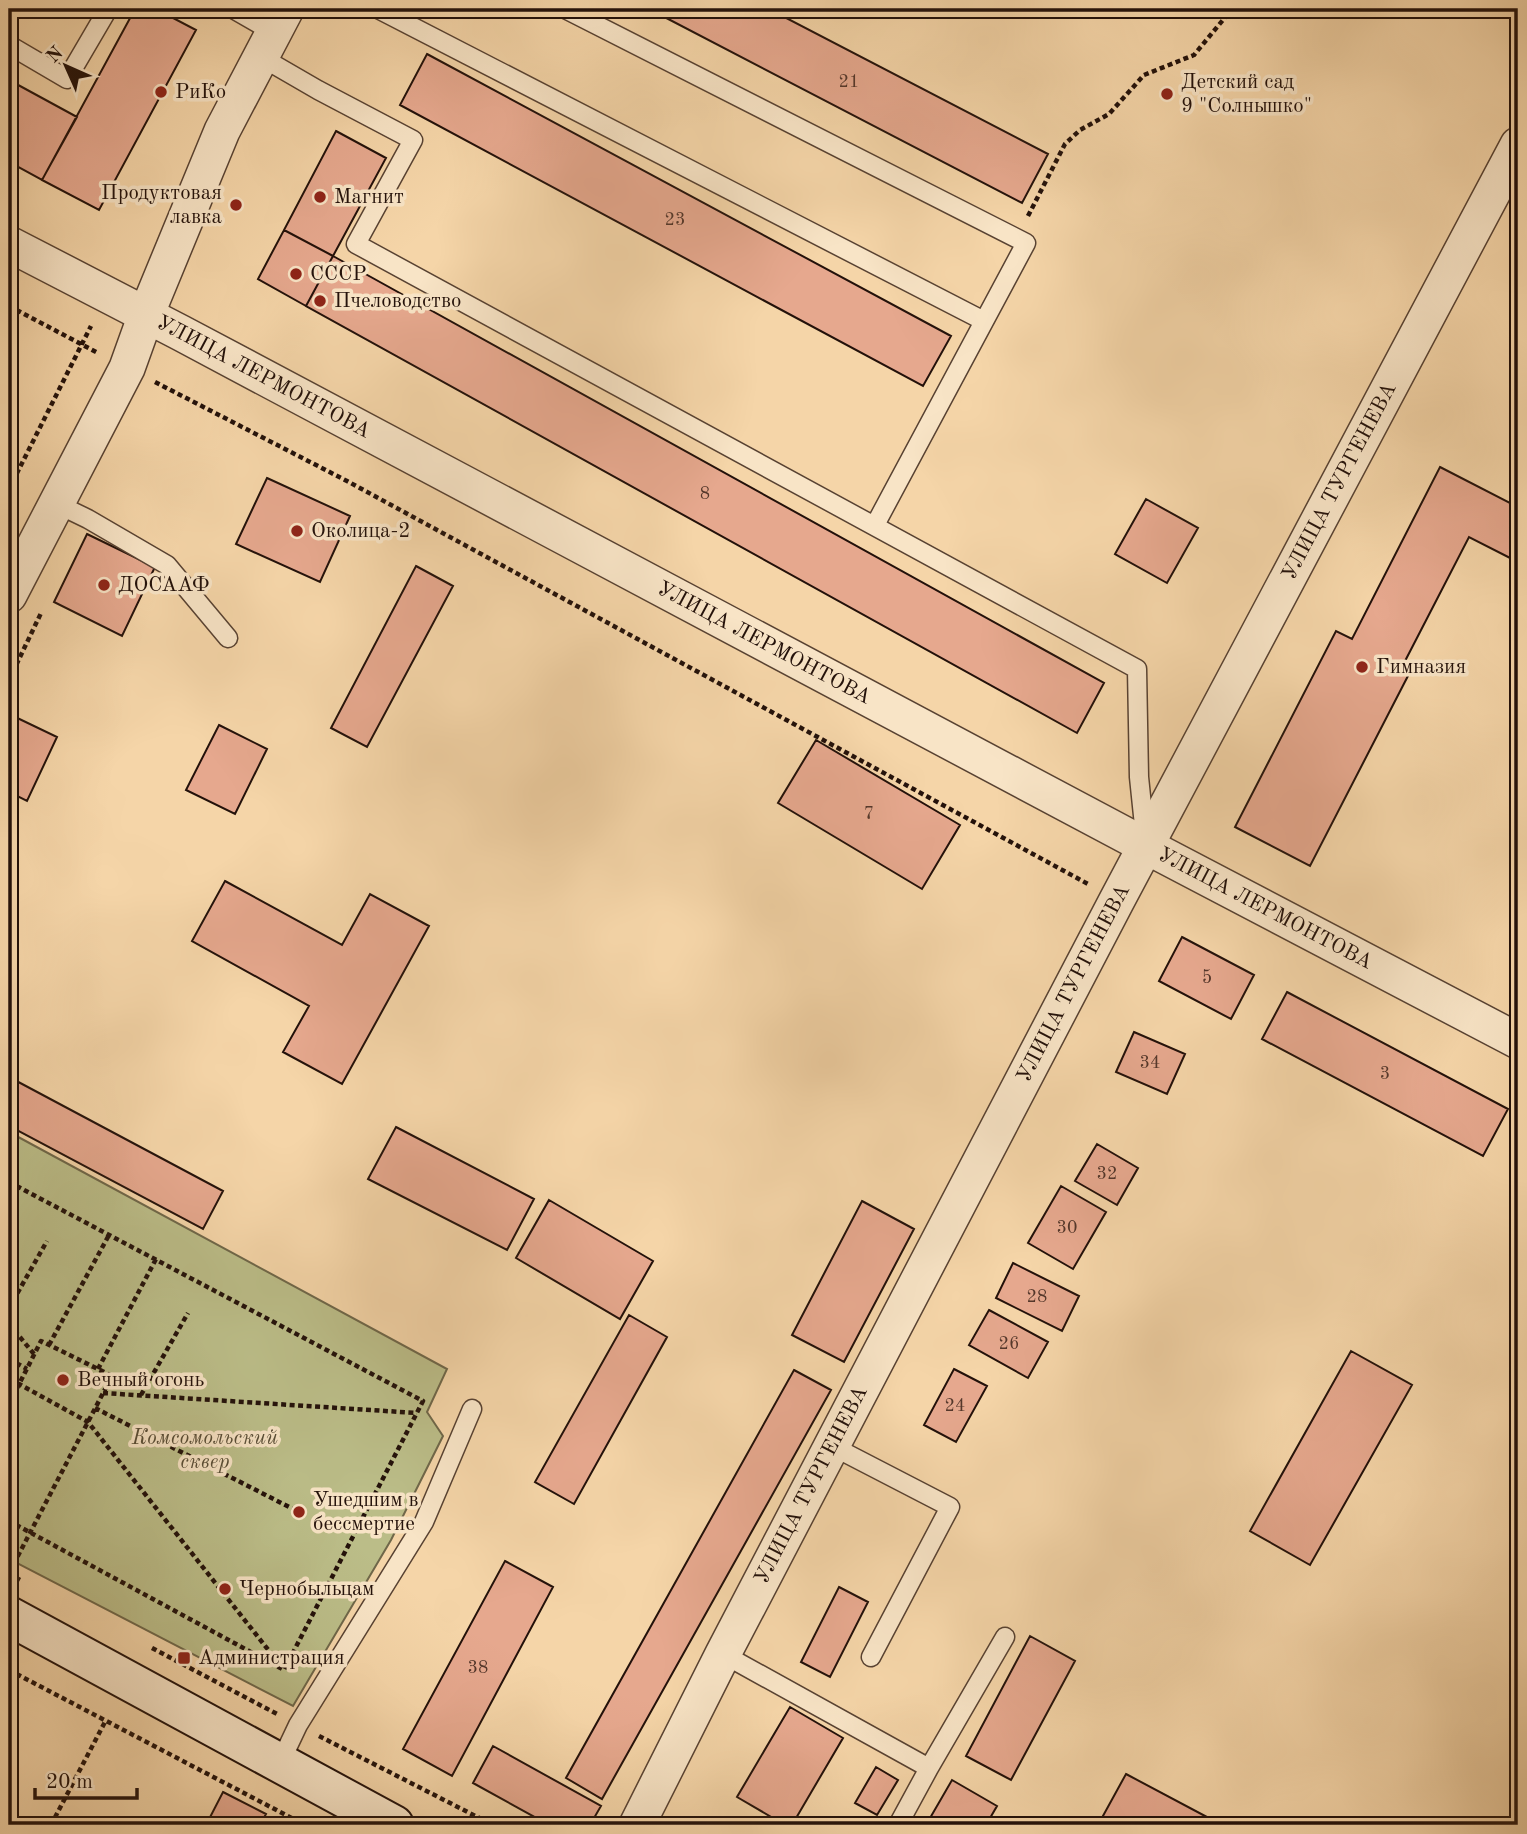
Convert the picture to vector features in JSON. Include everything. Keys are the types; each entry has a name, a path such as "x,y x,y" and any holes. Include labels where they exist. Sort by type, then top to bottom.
{"main road":[{"path":"9,1616 394,1825"}],"street":[{"path":"9,596 127,368 222,131 273,32"},
{"name":"УЛИЦА ТУРГЕНЕВА","path":"637,1825 723,1654 1117,900 1518,145"},
{"name":"УЛИЦА ЛЕРМОНТОВА","path":"9,244 1518,1041"}],"lane":[{"path":"9,46 67,79 108,9"},
{"path":"233,9 273,32 318,90 413,140 356,244 1137,669 1139,776 1146,846"},
{"path":"377,9 984,321"},
{"path":"565,9 1026,243 875,525"},
{"path":"57,504 167,565 228,638"},
{"path":"280,1763 298,1725 424,1522 472,1409"},
{"path":"832,1446 950,1507 871,1657"},
{"path":"898,1825 1005,1637"},
{"path":"723,1654 929,1768"}],"path":[{"path":"1017,239 1065,144 1080,130 1109,114 1144,75 1194,55 1232,9"},
{"path":"9,489 107,294"},
{"path":"9,306 347,481 1117,900"},
{"path":"9,1182 423,1401 284,1670"},
{"path":"49,1345 109,1235"},
{"path":"9,1308 47,1241"},
{"path":"98,1369 156,1259"},
{"path":"141,1395 188,1313"},
{"path":"9,1324 34,1354"},
{"path":"9,1404 41,1341 112,1376 9,1573 21,1580"},
{"path":"9,1359 27,1368"},
{"path":"9,1382 19,1384 88,1422 284,1670"},
{"path":"103,1393 416,1413"},
{"path":"95,1408 299,1512"},
{"path":"9,1521 284,1670"},
{"path":"141,1643 493,1825"},
{"path":"9,1670 305,1825"},
{"path":"51,1825 106,1720"}],"green space":[{"name":"Комсомольский сквер","path":"9,1132 447,1369 427,1412 443,1436 391,1540 293,1706 9,1559"}],"building":[{"path":"135,9 156,9 196,30 99,210 42,180"},
{"path":"649,9 769,9 1048,154 1022,203"},
{"path":"1495,9 1518,9 1518,20"},
{"path":"427,54 951,336 923,386 400,105"},
{"path":"9,80 77,117 42,180 9,162"},
{"path":"336,131 386,158 333,256 284,230"},
{"path":"284,230 333,256 306,306 258,279"},
{"path":"333,256 1104,683 1077,733 306,306"},
{"name":"Гимназия","path":"1440,467 1518,507 1518,562 1469,537 1403,665 1411,670 1310,866 1235,827 1336,631 1352,639"},
{"path":"267,478 350,516 320,582 236,544"},
{"path":"1146,499 1198,528 1167,583 1115,554"},
{"name":"ДОСААФ","path":"87,534 155,567 122,636 54,602"},
{"path":"416,566 453,586 367,747 331,728"},
{"path":"9,714 57,737 27,801 9,792"},
{"path":"219,725 267,749 235,814 186,790"},
{"path":"816,740 960,825 922,889 778,803"},
{"path":"225,881 342,945 370,894 429,926 342,1084 283,1052 309,1006 192,941"},
{"path":"1182,937 1254,975 1231,1019 1159,981"},
{"path":"1287,992 1508,1109 1483,1156 1262,1039"},
{"path":"1134,1032 1185,1054 1167,1094 1116,1072"},
{"path":"9,1077 223,1191 203,1229 9,1126"},
{"path":"396,1127 534,1199 507,1250 368,1179"},
{"path":"1097,1144 1138,1168 1117,1205 1075,1181"},
{"path":"1061,1186 1106,1212 1073,1269 1028,1243"},
{"path":"549,1200 653,1261 620,1319 516,1258"},
{"path":"862,1201 914,1229 844,1362 792,1335"},
{"path":"1013,1263 1079,1296 1062,1331 996,1298"},
{"path":"989,1310 1048,1342 1028,1378 969,1345"},
{"path":"629,1315 667,1337 574,1504 535,1482"},
{"path":"1351,1351 1412,1385 1310,1565 1250,1531"},
{"path":"954,1369 987,1386 956,1442 924,1425"},
{"path":"794,1370 831,1390 602,1799 566,1778"},
{"path":"505,1561 553,1587 452,1776 403,1749"},
{"path":"839,1587 868,1602 830,1677 801,1662"},
{"path":"1030,1636 1075,1661 1011,1780 966,1756"},
{"path":"790,1707 843,1738 792,1825 785,1825 737,1797"},
{"path":"493,1746 601,1806 590,1825 549,1825 473,1783"},
{"path":"876,1767 898,1780 877,1815 855,1803"},
{"path":"1126,1774 1222,1825 1098,1825"},
{"path":"952,1780 997,1806 986,1825 926,1825"},
{"path":"223,1792 266,1814 260,1825 206,1825"}],"place":[{"name":"РиКо","path":"161,92"},
{"name":"Детский сад 9 \"Солнышко\"","path":"1167,94"},
{"name":"Магнит","path":"320,197"},
{"name":"Продуктовая лавка","path":"236,205"},
{"name":"СССР","path":"296,274"},
{"name":"Пчеловодство","path":"320,301"},
{"name":"Околица-2","path":"297,531"},
{"name":"ДОСААФ","path":"104,585"},
{"name":"Гимназия","path":"1362,667"},
{"name":"Вечный огонь","path":"63,1380"},
{"name":"Ушедшим в бессмертие","path":"299,1512"},
{"name":"Чернобыльцам","path":"225,1589"},
{"name":"Администрация","path":"184,1658"}]}
